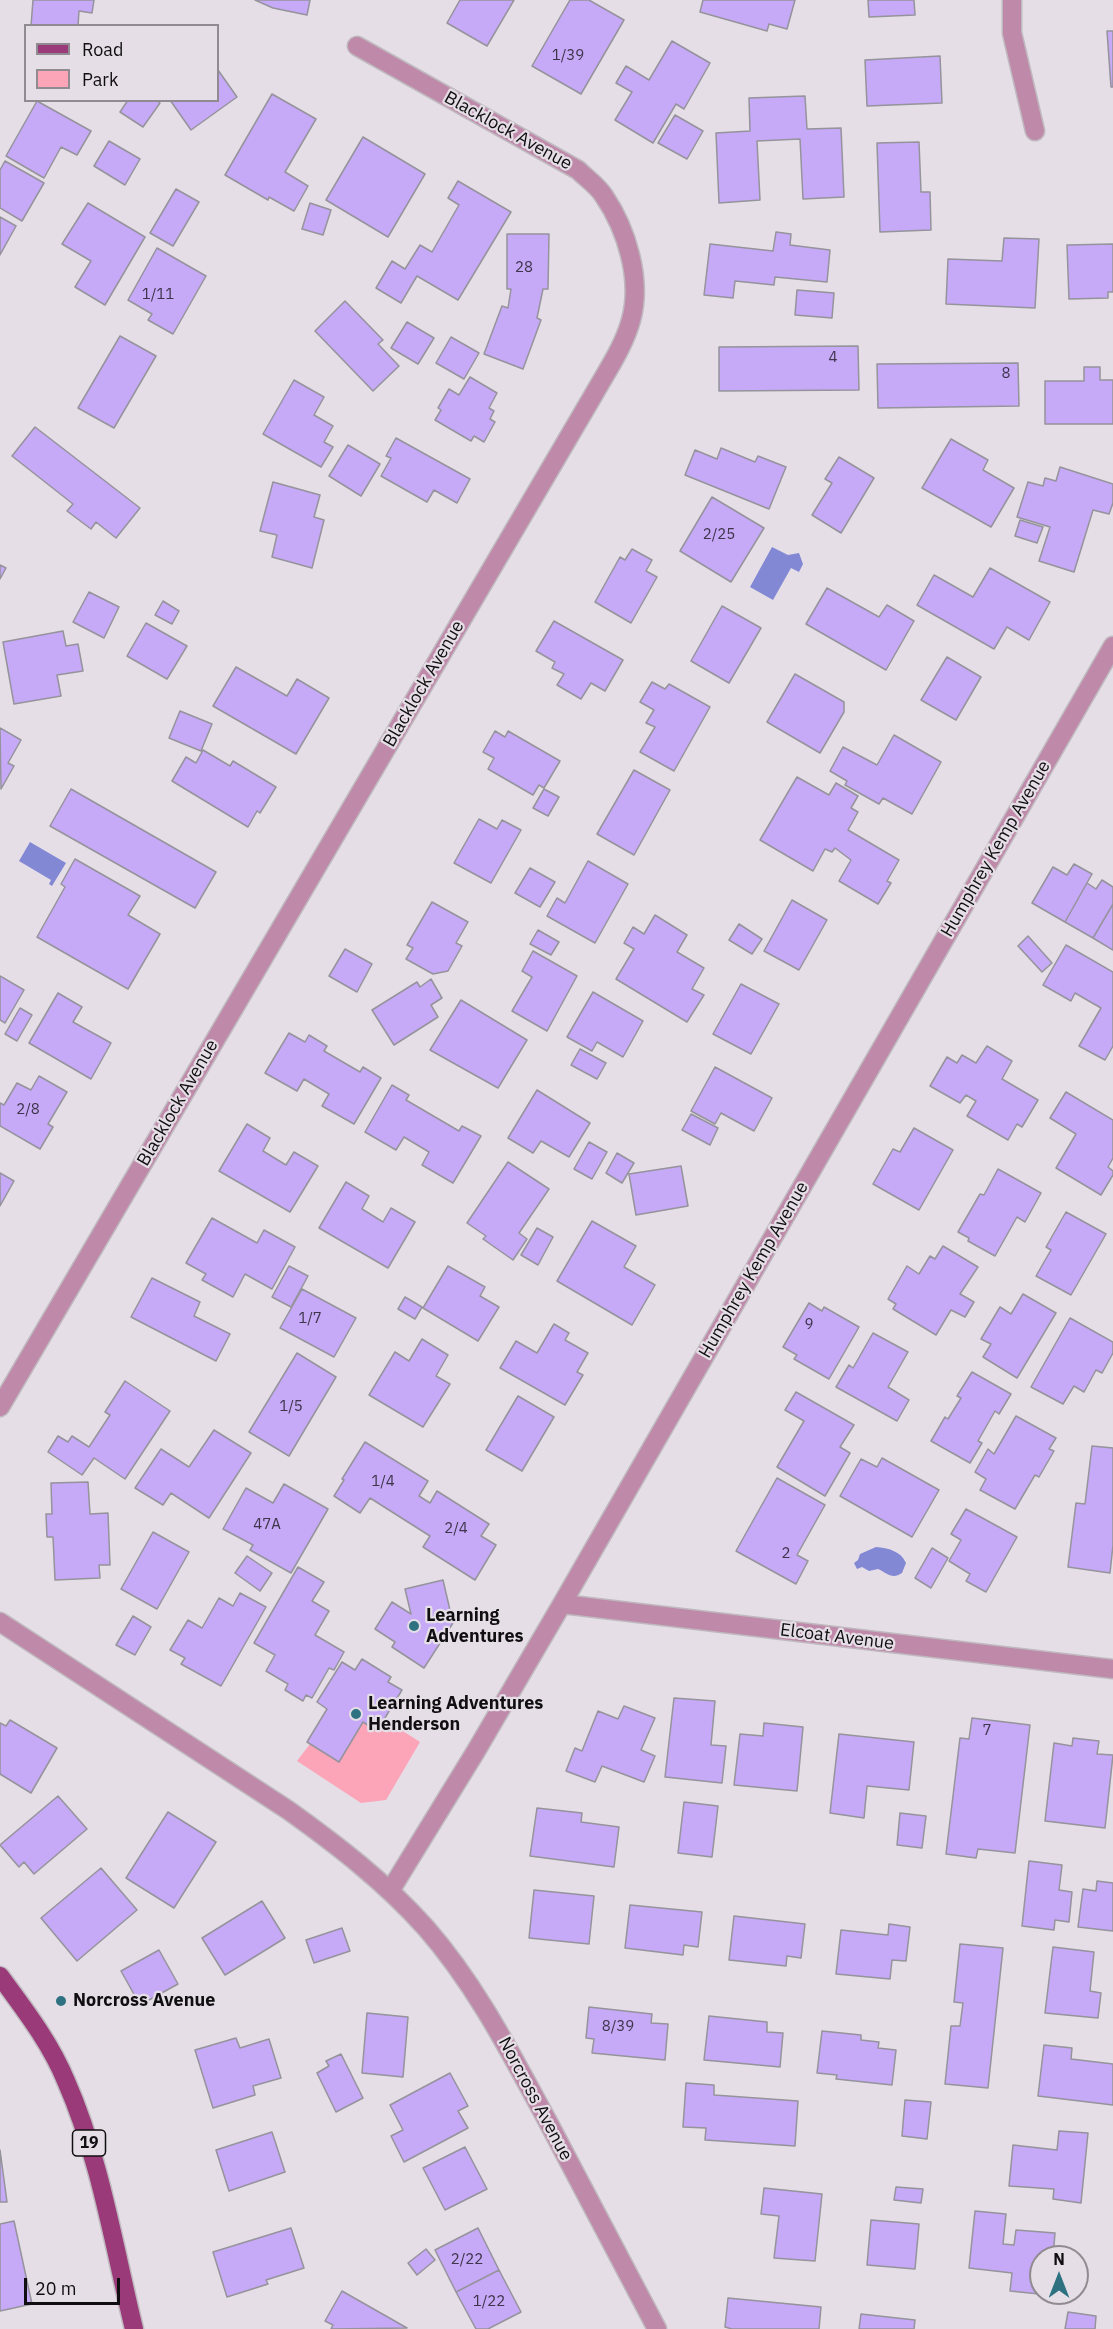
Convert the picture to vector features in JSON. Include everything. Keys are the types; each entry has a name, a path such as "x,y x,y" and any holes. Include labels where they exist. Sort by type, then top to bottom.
{"main road":[{"name":"19","path":"0,1976 42,2035 66,2079 88,2136 134,2329"}],"street":[{"path":"1012,0 1012,33 1035,131"},
{"name":"Blacklock Avenue","path":"0,1407 588,405 621,346 632,319 635,289 630,258 620,226 603,195 578,170 357,46"},
{"name":"Humphrey Kemp Avenue","path":"390,1891 562,1604 1113,646"},
{"name":"Elcoat Avenue","path":"562,1604 1113,1669"},
{"name":"Norcross Avenue","path":"0,1622 288,1810 329,1840 390,1891 426,1928 453,1962 496,2028 657,2329"}],"green space":[{"path":"384,1719 420,1742 386,1800 361,1803 297,1761 310,1744 339,1761 363,1722"}],"water":[{"path":"772,547 788,555 799,553 803,564 799,572 791,568 773,600 750,587"},
{"path":"30,842 66,863 52,886 49,884 51,880 19,861"},
{"path":"876,1547 889,1549 904,1559 906,1563 902,1573 892,1576 878,1569 869,1571 862,1567 857,1569 854,1563 860,1554"}],"building":[{"path":"33,0 94,0 92,13 79,11 78,24 31,24"},
{"path":"255,0 310,0 307,15 273,8"},
{"path":"460,0 514,0 487,46 447,23"},
{"path":"570,0 589,0 624,20 581,94 532,66"},
{"path":"703,0 795,0 787,29 769,24 767,31 700,12"},
{"path":"868,0 914,0 915,15 869,17"},
{"path":"1107,31 1113,31 1113,87 1111,87"},
{"path":"672,41 710,63 684,109 676,104 653,143 615,120 632,92 616,83 626,66 649,80"},
{"path":"940,56 942,103 867,106 865,60"},
{"path":"219,71 237,97 191,130 171,102 219,102"},
{"path":"272,94 316,119 285,172 308,186 294,211 269,197 268,200 225,175"},
{"path":"805,96 807,129 841,128 844,197 803,199 800,139 757,141 760,200 719,203 716,133 750,131 749,98"},
{"path":"36,102 91,131 77,155 61,147 44,178 6,156"},
{"path":"127,102 160,103 143,127 120,112"},
{"path":"675,115 703,131 687,159 658,143"},
{"path":"363,137 425,174 388,237 326,200"},
{"path":"109,141 140,159 125,185 94,166"},
{"path":"919,142 921,192 930,192 931,230 880,232 877,143"},
{"path":"5,161 44,183 22,221 0,208 0,170"},
{"path":"458,181 511,212 458,300 417,276 401,303 376,288 392,261 405,269 420,245 432,252 459,205 448,198"},
{"path":"176,189 199,202 173,246 150,233"},
{"path":"88,203 145,237 105,305 75,287 91,261 62,244"},
{"path":"310,203 331,210 323,235 302,229"},
{"path":"0,217 16,226 0,255"},
{"path":"776,232 791,234 790,245 830,250 827,282 775,277 774,285 735,281 733,298 704,295 710,244 773,251"},
{"path":"507,234 549,234 548,289 543,289 537,318 541,320 523,369 484,354 502,306 508,308 511,289 507,289"},
{"path":"1004,238 1039,239 1035,308 946,304 948,259 1002,261"},
{"path":"1113,244 1113,292 1108,292 1108,298 1069,299 1067,245"},
{"path":"157,248 206,276 173,334 148,320 152,314 128,300"},
{"path":"797,290 834,293 832,318 795,315"},
{"path":"345,301 383,340 378,344 399,366 373,391 315,331"},
{"path":"407,322 434,338 418,364 391,348"},
{"path":"120,336 156,356 114,428 78,408"},
{"path":"451,337 479,353 464,379 436,363"},
{"path":"858,346 859,390 719,391 719,347"},
{"path":"1018,363 1019,406 878,408 877,364"},
{"path":"1084,367 1100,367 1100,380 1113,380 1113,424 1045,424 1045,381 1084,381"},
{"path":"470,377 497,393 489,408 494,411 490,419 495,422 484,442 474,436 471,441 435,420 441,410 438,408 449,389 459,395"},
{"path":"294,380 324,397 314,415 333,426 324,442 333,447 321,467 263,434"},
{"path":"35,427 140,508 116,538 96,522 91,529 67,511 73,504 12,456"},
{"path":"396,438 470,479 457,503 434,490 427,502 381,476 391,458 386,456"},
{"path":"951,439 988,460 983,470 1014,488 991,527 922,488"},
{"path":"348,445 380,464 361,496 329,476"},
{"path":"721,448 755,462 758,456 786,467 769,509 685,475 695,450 717,459"},
{"path":"839,457 874,478 841,533 812,515 832,483 825,479"},
{"path":"1060,467 1113,484 1113,503 1109,514 1093,510 1074,572 1039,561 1050,527 1017,517 1028,482 1043,486 1045,478 1056,481"},
{"path":"273,482 320,495 314,517 324,520 312,568 272,557 277,535 260,531"},
{"path":"712,497 764,528 731,582 680,551"},
{"path":"1020,520 1043,527 1037,543 1015,536"},
{"path":"632,549 652,560 646,571 657,577 631,623 595,602 620,557 625,560"},
{"path":"0,565 6,568 0,579"},
{"path":"990,568 1050,602 1029,640 1007,627 994,649 917,605 934,575 973,597"},
{"path":"827,588 879,617 887,605 914,621 886,670 806,624"},
{"path":"89,592 119,607 104,638 73,622"},
{"path":"163,601 179,611 172,624 155,615"},
{"path":"722,606 761,628 729,683 691,661"},
{"path":"554,621 623,660 605,691 591,683 581,699 557,685 564,674 552,668 555,662 536,651"},
{"path":"146,623 187,646 167,679 127,656"},
{"path":"63,631 66,646 78,644 83,671 57,675 61,696 14,704 3,642"},
{"path":"947,657 981,677 956,720 921,700"},
{"path":"236,667 287,696 297,679 329,698 296,754 213,706"},
{"path":"795,674 844,702 844,712 820,753 767,722"},
{"path":"652,682 665,689 669,684 710,707 674,771 640,752 655,727 646,723 654,710 640,702"},
{"path":"180,711 212,724 201,751 169,738"},
{"path":"0,728 21,740 8,763 14,766 1,789"},
{"path":"495,731 505,737 508,731 560,761 544,788 539,785 533,795 488,769 494,758 483,752"},
{"path":"894,735 941,762 912,814 883,798 879,804 845,785 847,781 830,771 843,747 877,765"},
{"path":"203,750 230,766 233,761 276,787 260,813 257,811 248,827 172,781 186,757 196,763"},
{"path":"634,770 670,790 634,855 597,834"},
{"path":"797,777 829,795 836,783 858,796 851,808 858,812 848,830 899,860 887,881 891,883 878,904 839,881 851,860 835,848 832,852 825,849 813,871 760,840"},
{"path":"71,789 216,872 195,908 50,826"},
{"path":"544,789 559,797 548,816 533,808"},
{"path":"479,819 497,829 502,820 521,830 491,883 454,863"},
{"path":"75,859 140,896 128,915 160,934 128,989 37,937 65,887 61,884"},
{"path":"588,861 628,884 595,943 547,916 557,898 565,903"},
{"path":"1074,864 1092,874 1065,922 1032,903 1053,867 1067,875"},
{"path":"530,868 555,882 540,907 515,893"},
{"path":"1102,880 1113,887 1113,904 1093,938 1065,922 1087,883 1096,889"},
{"path":"792,900 827,920 799,970 764,951"},
{"path":"432,902 468,922 456,943 462,946 448,971 433,974 406,959 413,948 407,945"},
{"path":"1113,904 1113,950 1093,938"},
{"path":"655,915 687,935 677,952 704,968 692,989 704,995 687,1022 616,979 634,949 624,943 633,927 644,934"},
{"path":"739,924 762,939 752,954 729,940"},
{"path":"538,930 559,942 551,955 530,944"},
{"path":"1028,936 1052,963 1042,972 1018,946"},
{"path":"1066,945 1113,972 1113,1046 1105,1060 1079,1046 1101,1008 1075,993 1071,1001 1043,985"},
{"path":"345,949 372,964 357,992 329,976"},
{"path":"533,951 577,976 547,1031 512,1011 532,977 522,971"},
{"path":"0,976 24,990 5,1023 0,1020"},
{"path":"431,979 442,998 431,1005 438,1017 394,1045 372,1010 417,982 420,987"},
{"path":"741,984 779,1004 751,1054 713,1034"},
{"path":"593,992 643,1021 623,1057 597,1042 592,1051 567,1037"},
{"path":"58,993 82,1007 73,1022 111,1043 91,1079 29,1043"},
{"path":"461,1000 527,1040 498,1088 430,1050"},
{"path":"20,1008 32,1015 17,1041 5,1034"},
{"path":"289,1033 305,1042 309,1035 327,1046 324,1051 360,1072 363,1067 381,1078 354,1124 322,1106 329,1094 304,1079 297,1091 265,1073"},
{"path":"987,1046 1012,1061 1002,1079 1038,1100 1022,1127 1017,1124 1008,1140 967,1116 976,1101 966,1095 960,1103 930,1086 947,1057 957,1063 962,1055 976,1063"},
{"path":"580,1049 606,1063 597,1079 571,1065"},
{"path":"715,1067 772,1098 754,1131 721,1113 715,1124 691,1111"},
{"path":"39,1076 67,1092 48,1124 53,1127 40,1149 0,1126 0,1103 4,1105 17,1083 31,1090"},
{"path":"392,1085 409,1095 406,1100 459,1131 462,1126 481,1136 453,1183 422,1165 429,1152 404,1137 396,1150 365,1132"},
{"path":"537,1090 590,1123 569,1157 541,1141 533,1153 508,1138"},
{"path":"1066,1092 1113,1120 1113,1158 1108,1167 1113,1171 1113,1175 1101,1195 1056,1168 1076,1134 1050,1118"},
{"path":"691,1114 718,1128 710,1145 682,1130"},
{"path":"247,1124 270,1138 263,1151 286,1165 294,1152 318,1166 290,1212 219,1171"},
{"path":"914,1128 953,1150 919,1210 873,1184 893,1149 900,1152"},
{"path":"589,1142 607,1152 592,1179 574,1169"},
{"path":"617,1153 634,1163 622,1183 606,1173"},
{"path":"508,1162 549,1189 519,1233 527,1239 513,1260 483,1239 486,1236 467,1223"},
{"path":"681,1166 688,1206 636,1215 629,1174"},
{"path":"998,1169 1041,1193 1025,1222 1017,1217 995,1256 968,1241 969,1238 958,1232 980,1194 984,1195"},
{"path":"0,1173 14,1181 0,1206"},
{"path":"346,1182 369,1196 362,1209 383,1222 391,1208 415,1222 388,1268 319,1228"},
{"path":"1066,1212 1106,1234 1071,1295 1036,1276 1051,1250 1046,1247"},
{"path":"212,1218 257,1243 264,1230 295,1247 272,1289 245,1274 233,1297 202,1280 206,1274 186,1263"},
{"path":"592,1221 636,1246 624,1267 655,1285 632,1325 557,1281"},
{"path":"537,1228 553,1237 538,1265 521,1255"},
{"path":"943,1246 978,1267 960,1294 974,1302 965,1317 951,1310 936,1335 893,1309 896,1304 888,1299 907,1266 919,1274 930,1256 935,1259"},
{"path":"289,1266 308,1276 291,1307 272,1297"},
{"path":"448,1266 485,1287 480,1296 499,1307 478,1341 423,1308"},
{"path":"152,1278 200,1302 194,1316 230,1334 216,1361 131,1317"},
{"path":"302,1289 356,1318 334,1357 280,1328"},
{"path":"1023,1294 1056,1313 1017,1378 983,1357 991,1344 981,1339 1000,1307 1011,1314"},
{"path":"405,1297 422,1307 415,1319 398,1309"},
{"path":"809,1303 822,1311 824,1307 859,1327 829,1379 794,1359 797,1355 783,1347"},
{"path":"1070,1318 1113,1342 1113,1353 1102,1373 1096,1370 1084,1392 1074,1386 1063,1404 1031,1387"},
{"path":"554,1324 569,1333 565,1340 588,1353 577,1372 583,1375 565,1405 500,1368 516,1341 537,1353"},
{"path":"873,1333 908,1352 888,1387 909,1400 897,1421 836,1387 849,1365 853,1368"},
{"path":"422,1339 448,1355 436,1376 450,1384 423,1427 369,1395 395,1352 409,1361"},
{"path":"297,1353 336,1377 289,1456 249,1432"},
{"path":"972,1372 1011,1394 999,1414 995,1411 978,1441 982,1443 970,1463 931,1441 945,1417 948,1419 961,1398 957,1396"},
{"path":"125,1381 170,1411 125,1479 94,1458 82,1475 48,1452 58,1436 68,1442 72,1436 89,1447 110,1415 105,1412"},
{"path":"796,1392 854,1425 840,1447 850,1453 825,1496 777,1467 804,1421 785,1410"},
{"path":"518,1396 554,1417 522,1471 486,1450"},
{"path":"1016,1416 1056,1438 1049,1449 1054,1451 1039,1477 1035,1475 1015,1509 980,1490 986,1479 975,1472 988,1449 994,1454"},
{"path":"214,1430 251,1453 209,1518 171,1493 163,1505 135,1488 161,1449 189,1467"},
{"path":"365,1442 428,1481 419,1496 430,1503 437,1491 489,1524 481,1536 496,1545 475,1580 423,1547 430,1536 370,1498 360,1513 334,1496"},
{"path":"1092,1446 1113,1448 1113,1545 1110,1573 1068,1567 1076,1503 1085,1504"},
{"path":"882,1458 939,1490 912,1537 840,1496 861,1459 877,1467"},
{"path":"777,1478 825,1505 797,1555 808,1561 796,1584 736,1551"},
{"path":"88,1482 90,1514 108,1513 110,1565 99,1565 100,1578 55,1580 53,1537 47,1537 46,1514 52,1514 51,1483"},
{"path":"284,1484 328,1509 291,1573 250,1550 253,1545 223,1529 246,1488 273,1503"},
{"path":"966,1509 1017,1537 986,1592 966,1581 970,1574 949,1561 961,1540 951,1534"},
{"path":"153,1532 189,1552 157,1609 121,1589"},
{"path":"932,1548 948,1558 931,1588 915,1578"},
{"path":"247,1556 272,1573 260,1591 235,1573"},
{"path":"298,1567 324,1582 312,1601 329,1611 315,1635 344,1652 334,1670 329,1668 312,1698 306,1695 303,1701 285,1690 288,1684 266,1671 275,1655 254,1643"},
{"name":"Learning Adventures","path":"443,1580 453,1623 424,1668 392,1647 395,1642 375,1629 392,1602 411,1614 405,1589"},
{"path":"240,1593 266,1607 221,1686 181,1664 185,1658 170,1650 188,1620 202,1628 219,1598 233,1606"},
{"path":"133,1616 151,1627 135,1655 116,1645"},
{"name":"Learning Adventures Henderson","path":"362,1659 391,1677 388,1682 402,1690 377,1731 363,1722 339,1762 307,1742 327,1709 317,1702 342,1662 355,1670"},
{"path":"674,1698 715,1701 711,1745 726,1746 722,1783 665,1777"},
{"path":"624,1706 655,1718 641,1750 655,1756 644,1782 602,1766 595,1782 566,1771 575,1748 582,1751 598,1711 618,1719"},
{"path":"972,1718 1030,1725 1015,1853 978,1849 976,1858 946,1854 960,1738 969,1739"},
{"path":"10,1720 57,1748 31,1793 0,1774 0,1723 6,1726"},
{"path":"764,1723 803,1727 797,1791 734,1785 740,1734 763,1736"},
{"path":"839,1734 914,1742 909,1790 867,1786 864,1818 830,1813"},
{"path":"1073,1738 1099,1741 1097,1754 1113,1755 1105,1828 1045,1821 1054,1743 1072,1746"},
{"path":"58,1796 87,1829 34,1874 24,1862 19,1867 0,1845"},
{"path":"684,1802 718,1806 712,1857 678,1853"},
{"path":"537,1808 582,1813 581,1822 619,1827 614,1867 530,1856"},
{"path":"168,1812 216,1842 174,1908 126,1878"},
{"path":"900,1813 926,1816 922,1848 897,1845"},
{"path":"1029,1861 1062,1865 1059,1890 1072,1892 1069,1922 1055,1920 1054,1930 1022,1926"},
{"path":"101,1868 137,1910 77,1961 41,1918"},
{"path":"1097,1881 1113,1883 1113,1931 1078,1927 1083,1889 1096,1891"},
{"path":"534,1890 594,1896 589,1944 529,1938"},
{"path":"262,1901 285,1938 225,1975 202,1938"},
{"path":"630,1905 702,1912 698,1947 684,1945 683,1955 625,1948"},
{"path":"734,1916 805,1924 801,1958 787,1956 786,1966 729,1960"},
{"path":"889,1924 910,1927 906,1961 892,1960 890,1979 836,1974 841,1930 888,1935"},
{"path":"342,1928 350,1951 314,1963 306,1940"},
{"path":"960,1944 1003,1948 988,2088 945,2084 951,2026 960,2026 963,2003 954,2002"},
{"path":"1053,1947 1094,1952 1090,1991 1101,1993 1098,2018 1045,2013"},
{"path":"159,1950 178,1984 140,2005 121,1971"},
{"path":"589,2007 652,2014 651,2023 668,2024 665,2060 592,2053 594,2039 586,2038"},
{"path":"367,2013 408,2017 403,2077 362,2073"},
{"path":"709,2016 767,2022 767,2032 783,2033 780,2067 704,2060"},
{"path":"822,2031 861,2035 861,2040 879,2042 878,2048 896,2050 892,2085 836,2079 837,2075 817,2073"},
{"path":"236,2038 240,2048 269,2039 281,2078 253,2086 255,2095 213,2108 195,2050"},
{"path":"1044,2045 1072,2048 1071,2059 1113,2064 1113,2105 1038,2096"},
{"path":"341,2054 363,2098 336,2112 317,2073 329,2066 326,2061"},
{"path":"450,2073 468,2106 458,2111 468,2128 404,2162 391,2136 403,2130 390,2105"},
{"path":"686,2083 714,2085 714,2095 798,2101 795,2146 705,2140 706,2128 683,2127"},
{"path":"905,2100 931,2102 927,2139 902,2136"},
{"path":"1059,2131 1088,2133 1081,2203 1053,2199 1054,2189 1009,2186 1013,2145 1057,2150"},
{"path":"272,2132 285,2172 229,2191 216,2150"},
{"path":"465,2147 487,2189 445,2210 423,2168"},
{"path":"0,2150 7,2202 0,2202"},
{"path":"896,2187 923,2189 921,2203 894,2200"},
{"path":"764,2188 822,2194 815,2261 774,2258 779,2216 761,2214"},
{"path":"975,2211 1006,2214 1003,2244 1014,2245 1016,2230 1055,2233 1054,2245 1029,2245 1029,2293 1010,2291 1012,2273 969,2268"},
{"path":"871,2220 919,2224 915,2269 867,2265"},
{"path":"14,2221 32,2304 0,2311 0,2224"},
{"path":"291,2228 304,2268 266,2280 268,2284 227,2297 213,2252"},
{"path":"478,2228 499,2270 456,2292 435,2250"},
{"path":"426,2249 435,2260 417,2275 408,2263"},
{"path":"499,2270 521,2312 488,2329 476,2329 456,2292"},
{"path":"342,2291 407,2328 331,2329 333,2325 325,2321"},
{"path":"728,2298 821,2307 819,2329 732,2329 725,2327"},
{"path":"1068,2312 1096,2316 1095,2329 1065,2329"},
{"path":"861,2314 915,2320 914,2329 859,2329"}],"place":[{"name":"Learning Adventures","path":"414,1626"},
{"name":"Learning Adventures Henderson","path":"356,1714"},
{"name":"Norcross Avenue","path":"61,2001"}]}
